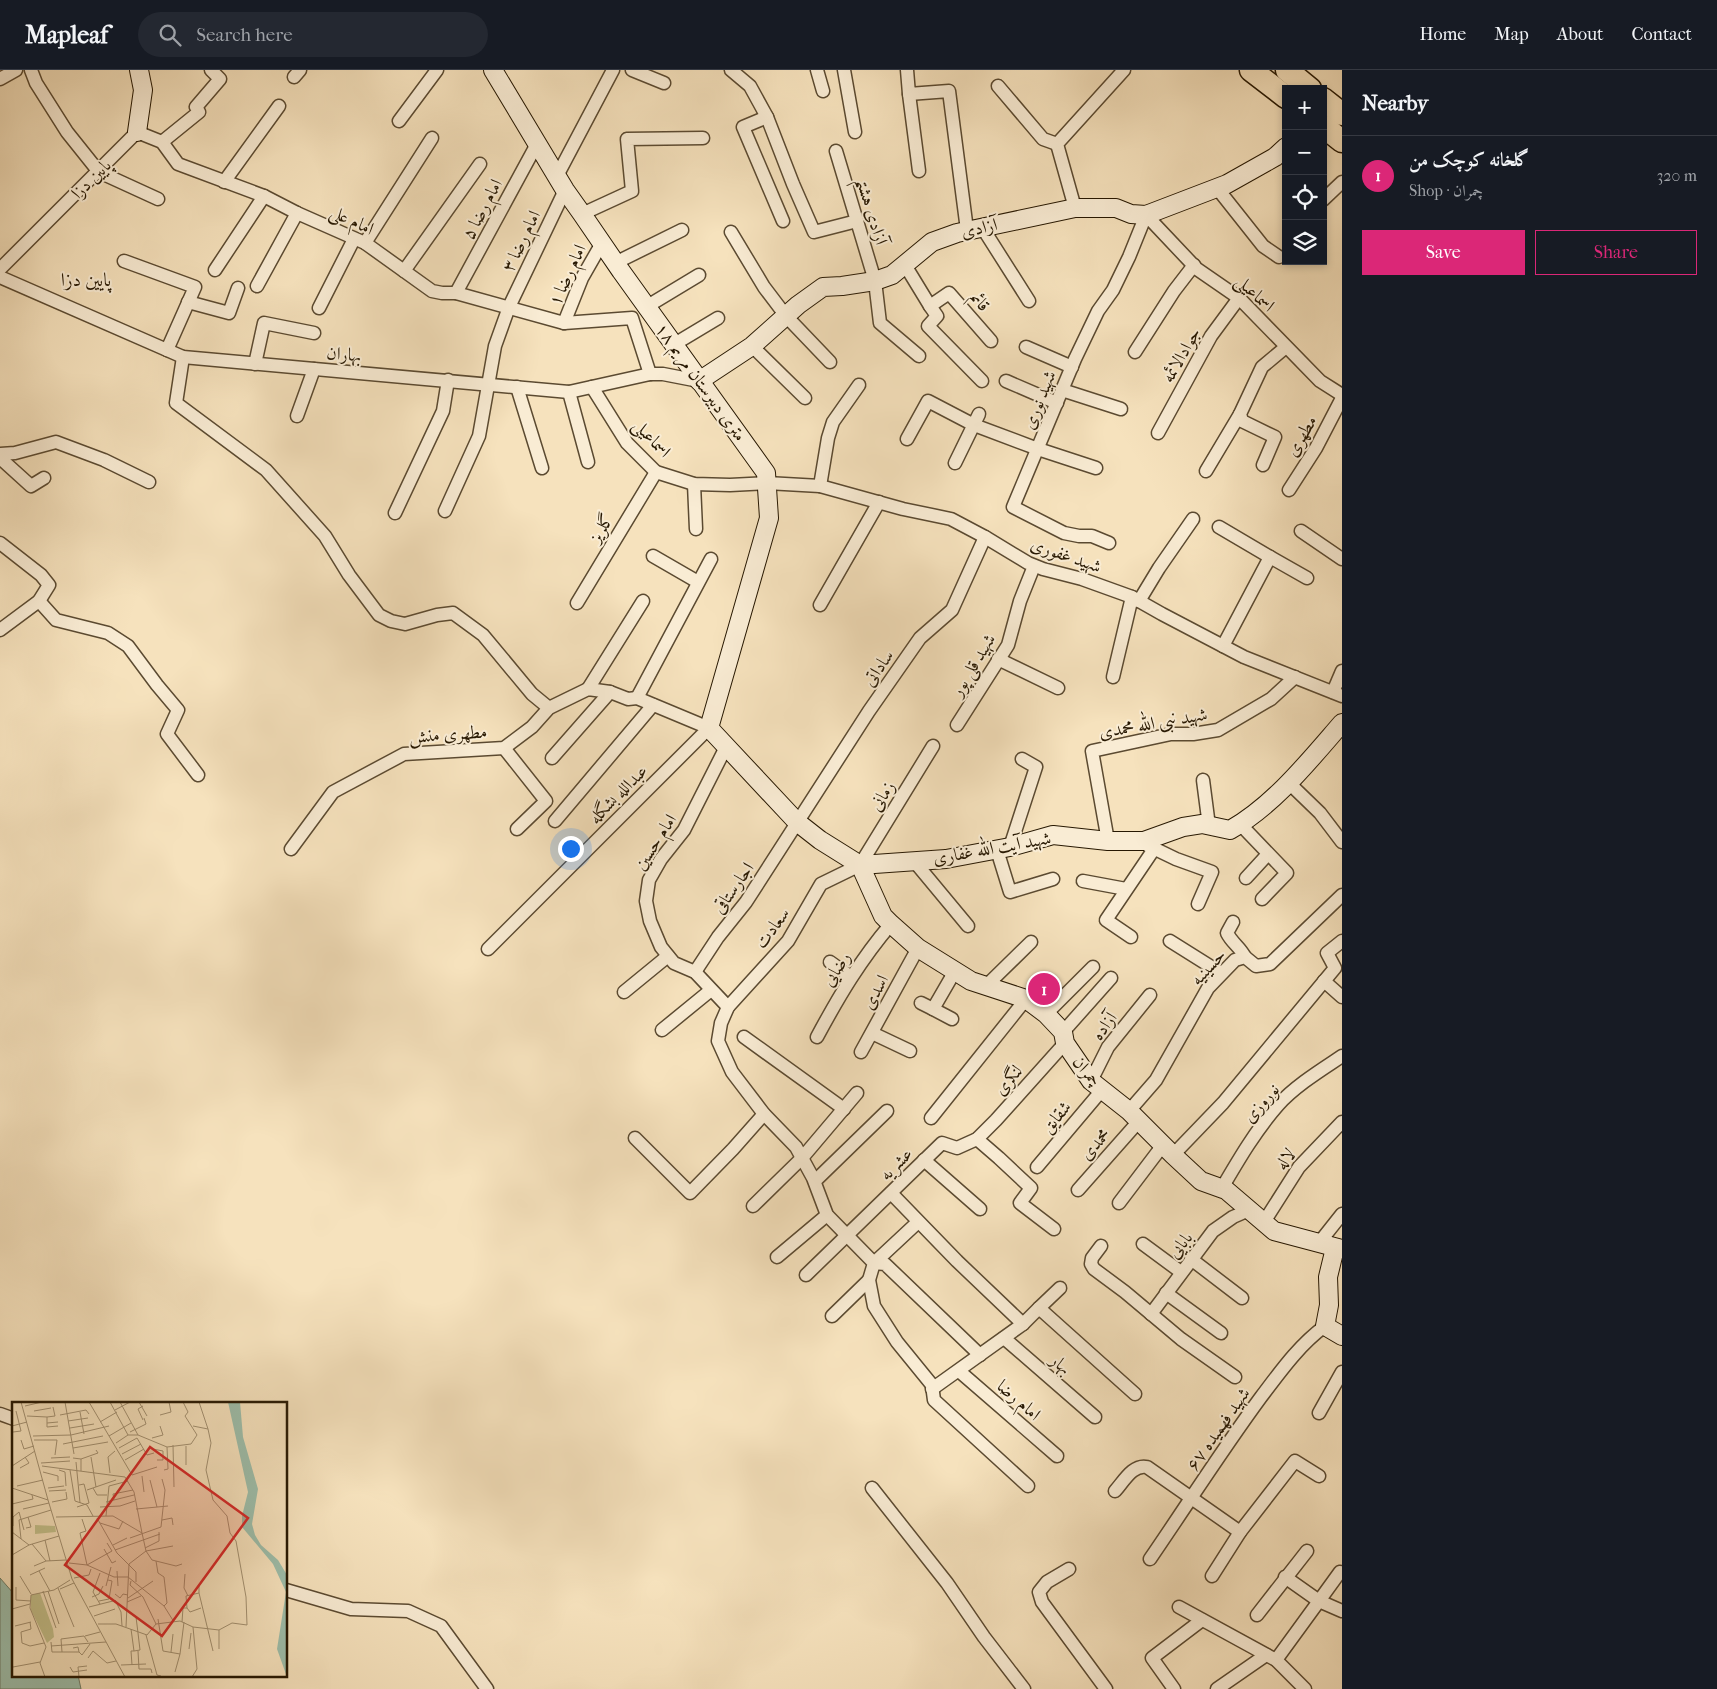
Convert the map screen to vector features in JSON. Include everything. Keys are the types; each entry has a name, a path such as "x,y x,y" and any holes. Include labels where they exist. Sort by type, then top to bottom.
{"highway":[{"path":"1250,70 1282,94"},
{"path":"1286,70 1305,85"},
{"path":"1327,102 1342,114"},
{"path":"1327,129 1342,141"}],"street":[{"path":"0,79 16,70"},
{"path":"31,70 36,83 67,132 98,172 158,199"},
{"path":"139,70 143,90 137,132 162,142 199,112 196,107 220,79 211,70"},
{"path":"400,120 437,70"},
{"name":"۱۸ متری دبیرستان مریم","path":"493,70 561,183 646,307 766,473 769,518 710,728"},
{"name":"امام رضا ۳","path":"444,511 478,436 495,346 508,307 561,183 613,70"},
{"path":"632,70 664,83"},
{"path":"732,70 750,86 767,117 792,184 814,232 857,221"},
{"path":"817,70 823,91"},
{"path":"844,70 855,132"},
{"path":"907,70 919,171"},
{"path":"1057,144 1124,70"},
{"path":"998,86 1043,139 1057,144"},
{"path":"909,94 949,91 975,229 1029,301"},
{"path":"224,182 279,106"},
{"path":"767,117 742,127 783,221"},
{"name":"پایین دزا","path":"0,269 137,132"},
{"path":"319,308 359,241 432,138"},
{"path":"582,214 632,191 628,139 703,138"},
{"name":"امام علی","path":"162,142 178,164 264,196 359,241 432,291 456,293 562,322 632,318 650,374"},
{"name":"امام رضا ۵","path":"456,293 538,142"},
{"path":"1057,144 1075,208"},
{"path":"1146,215 1227,184 1274,157 1282,150"},
{"name":"آزادی هشتم","path":"836,151 875,281 880,322 919,356"},
{"path":"404,271 480,164"},
{"path":"1327,196 1342,182"},
{"path":"1217,188 1263,246 1279,257"},
{"path":"215,270 264,196"},
{"name":"آزادی","path":"699,381 752,346 823,287 875,281 892,275 932,242 975,229 1075,208 1116,208 1131,214 1146,215"},
{"path":"257,286 297,213"},
{"name":"اسماعیلی","path":"1146,215 1194,265 1239,298 1320,381 1342,397"},
{"name":"شهید نوری","path":"1108,543 1092,536 1064,533 1013,507 1072,367 1098,311 1113,290 1121,274 1146,215"},
{"path":"616,263 682,230"},
{"path":"731,232 764,287 786,316 830,362"},
{"name":"امام رضا ۱","path":"562,322 582,278 602,243"},
{"path":"124,260 195,287 167,350"},
{"path":"905,265 937,316 928,326 982,381"},
{"path":"1135,352 1174,291 1194,265"},
{"path":"646,307 699,275"},
{"name":"بهاران","path":"0,277 183,357 487,383 569,392 650,374 663,374 699,381"},
{"path":"188,302 229,313 238,288"},
{"name":"قائم","path":"930,306 949,292 991,341"},
{"name":"جوادالائمه","path":"1158,433 1211,336 1239,298"},
{"path":"673,345 718,318"},
{"path":"255,364 264,323 314,333"},
{"path":"752,346 805,398"},
{"path":"1026,347 1072,367"},
{"path":"1206,471 1240,414 1262,367 1286,347"},
{"path":"183,357 176,403 266,470 325,536 349,575 378,615 391,621 405,624 437,615 453,613 483,635 532,694 550,708"},
{"path":"297,416 314,369"},
{"path":"395,512 444,412 448,380"},
{"path":"1006,381 1059,396 1121,409"},
{"path":"820,486 828,438 833,422 859,385"},
{"path":"517,387 542,468"},
{"name":"اسماعیلی","path":"592,387 628,442 656,472 694,484 768,483"},
{"path":"569,392 588,462"},
{"name":"مطهری","path":"1289,490 1316,448 1342,397"},
{"path":"907,439 928,401 976,420 1038,449 1096,468"},
{"path":"1240,414 1242,421 1275,437 1264,464"},
{"path":"955,463 976,420"},
{"path":"0,456 56,442 104,460 149,482"},
{"path":"0,456 32,486 44,478"},
{"name":"گلریز","path":"577,603 656,472"},
{"name":"شهید غفوری","path":"768,483 820,486 951,520 985,537 1034,566 1082,579 1136,599 1244,657 1337,694"},
{"path":"694,484 696,529"},
{"path":"820,605 879,502"},
{"path":"1112,676 1136,599 1193,519"},
{"path":"1219,527 1307,578"},
{"path":"1301,531 1342,559"},
{"name":"ساداتی","path":"797,822 869,711 920,638 952,610 985,537"},
{"path":"0,543 41,575 49,585 39,601 0,630"},
{"path":"653,556 698,582"},
{"path":"1223,646 1270,557"},
{"path":"637,698 711,559"},
{"name":"شهید قلی پور","path":"958,725 1008,644 1020,602 1034,566"},
{"path":"39,601 56,620 108,633 128,646 178,710 167,734 198,776"},
{"path":"643,601 588,689 610,692 628,699 637,698 710,728 797,822 820,840 860,865"},
{"path":"998,659 1058,688"},
{"path":"1337,694 1342,671"},
{"name":"شهید نبی الله محمدی","path":"1108,841 1092,751 1171,734 1193,734 1218,730 1271,699 1296,677"},
{"name":"مطهری منش","path":"291,849 333,792 404,754 504,748 532,727 550,708 588,689"},
{"path":"552,758 610,692"},
{"path":"554,821 653,704"},
{"name":"عبدالله بشگله","path":"488,950 710,728"},
{"path":"1262,899 1287,874 1240,824 1289,784 1340,731"},
{"name":"زمانی","path":"860,865 933,746"},
{"name":"امام حسین","path":"695,972 674,963 661,947 650,921 646,902 649,880 661,859 684,830 726,747"},
{"path":"504,748 546,801 517,829"},
{"path":"1022,759 1036,767 1003,849 1010,892 1054,879"},
{"path":"1203,780 1210,826"},
{"path":"1289,784 1320,814 1342,842"},
{"name":"اجارستاقی","path":"695,972 746,902 797,822"},
{"name":"شهید آیت الله غفاری","path":"1147,845 1144,841 1183,827 1202,824 1230,830 1240,824"},
{"name":"شهید آیت الله غفاری","path":"860,865 946,859 1003,849 1053,835 1147,845"},
{"path":"1131,937 1106,920 1126,889 1147,845 1212,872 1198,904"},
{"path":"1246,878 1268,854"},
{"path":"914,861 968,926"},
{"name":"چمران","path":"860,865 883,916 918,948 971,981 1026,999 1046,1014 1097,1086 1134,1116 1201,1181 1222,1188 1274,1231 1332,1247"},
{"name":"سعادت","path":"764,1114 732,1072 718,1041 721,1023 728,1007 788,941 821,884 860,865"},
{"path":"1083,881 1126,889"},
{"name":"حسینیه","path":"1134,1116 1208,988 1234,960 1245,957 1256,966 1270,964 1342,895"},
{"path":"1233,922 1227,933 1230,940 1241,948 1245,957"},
{"name":"رضایی","path":"817,1037 851,977 873,946 892,924"},
{"path":"1170,941 1222,974"},
{"path":"1119,1203 1168,1150 1223,1103 1335,968 1326,953 1342,941"},
{"path":"986,986 1031,942"},
{"name":"اسدی","path":"862,1052 918,948"},
{"path":"624,992 668,956"},
{"path":"830,962 851,977"},
{"path":"1046,1014 1092,967"},
{"path":"933,1009 955,971"},
{"path":"695,972 728,1007"},
{"name":"لنگری","path":"977,1139 996,1120 1111,978"},
{"path":"1324,981 1342,997"},
{"path":"662,1030 711,990"},
{"name":"آزاده","path":"1097,1086 1108,1047 1150,995"},
{"path":"932,1118 1026,999"},
{"path":"921,1003 952,1019"},
{"path":"872,1033 910,1051"},
{"path":"744,1037 844,1109"},
{"name":"نوروزی","path":"1222,1188 1244,1150 1279,1104 1309,1079 1342,1056"},
{"name":"شقایق","path":"1037,1167 1097,1086"},
{"path":"753,1206 802,1158 858,1093"},
{"path":"815,1181 887,1111"},
{"path":"635,1138 690,1193 764,1114 796,1147 815,1181 827,1215 874,1262 885,1264 980,1355"},
{"name":"محمدی","path":"1078,1190 1134,1116"},
{"name":"لاله","path":"1264,1222 1299,1167 1342,1122"},
{"path":"977,1139 1031,1188 1020,1203 1054,1229"},
{"name":"عشریه","path":"806,1275 942,1143 957,1148 977,1139"},
{"path":"924,1160 980,1209"},
{"path":"891,1193 918,1222 1023,1324"},
{"name":"بابایی","path":"1150,1314 1213,1231 1233,1217 1249,1210"},
{"path":"1342,1214 1332,1247 1328,1277 1329,1305 1325,1326 1342,1336"},
{"path":"777,1257 827,1215"},
{"path":"918,1222 874,1262 869,1280 874,1306 897,1342 932,1385 934,1400 1028,1486"},
{"path":"1143,1244 1181,1272"},
{"path":"1101,1246 1092,1258 1091,1264 1094,1269 1125,1292 1181,1339 1235,1377"},
{"path":"1191,1259 1242,1298"},
{"path":"832,1316 869,1280"},
{"path":"932,1389 1023,1324 1060,1288"},
{"path":"1166,1293 1221,1333"},
{"path":"1039,1308 1135,1394"},
{"name":"شهید فهمیده ۶۷","path":"1150,1559 1235,1432 1309,1338 1325,1326"},
{"name":"بهار","path":"1004,1338 1095,1417"},
{"name":"امام رضا","path":"959,1371 1057,1456"},
{"path":"1318,1413 1342,1372"},
{"path":"0,1414 12,1418"},
{"path":"1212,1576 1240,1532 1295,1461 1319,1476"},
{"path":"1116,1491 1134,1469 1141,1466 1147,1467 1240,1532"},
{"path":"872,1488 947,1583 984,1637 1024,1689"},
{"path":"1257,1614 1307,1551"},
{"path":"1069,1569 1047,1582 1039,1592 1042,1602 1106,1689"},
{"path":"1218,1689 1271,1658 1340,1572"},
{"path":"1285,1577 1318,1600 1342,1611"},
{"path":"288,1591 351,1609 408,1612 441,1626 487,1689"},
{"path":"1179,1607 1271,1658 1302,1688"},
{"path":"1174,1689 1152,1658 1202,1620"}],"shaded area":[{"path":"0,1578 12,1592 12,1676 78,1676 81,1689 0,1689"}],"place":[{"name":"گلخانه کوچک من","path":"1044,989"}],"district":[{"name":"پایین دزا","path":"86,279"}]}
